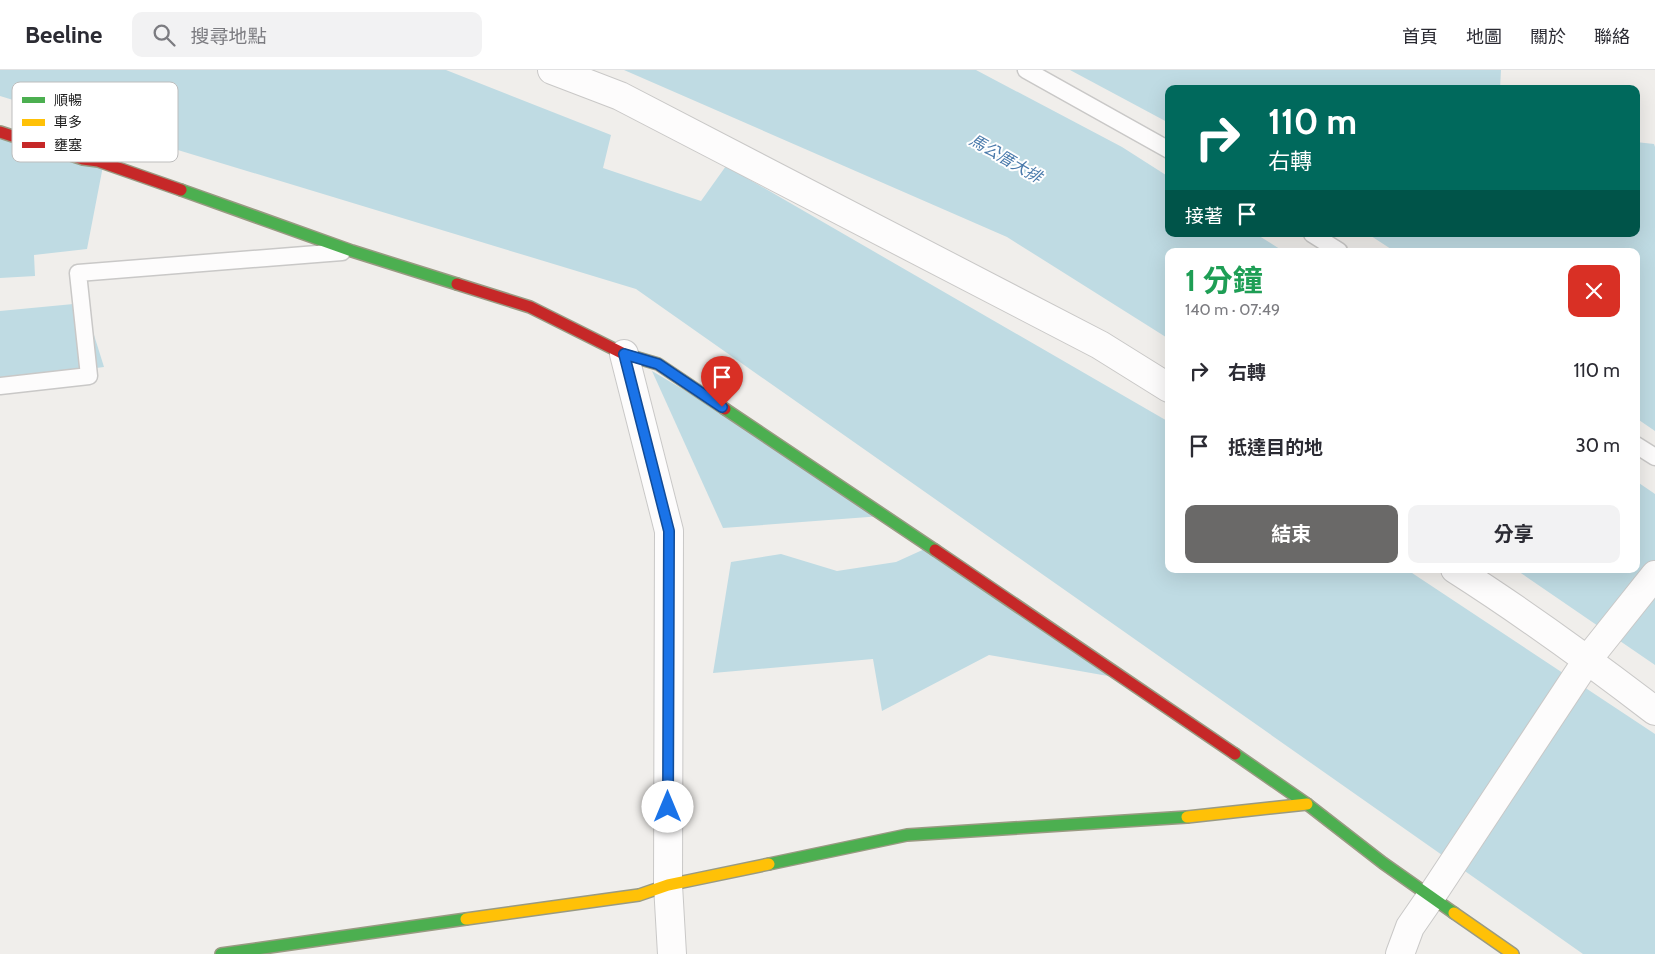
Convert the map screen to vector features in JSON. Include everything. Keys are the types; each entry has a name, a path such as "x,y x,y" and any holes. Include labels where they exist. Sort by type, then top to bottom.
{"street":[{"path":"552,70 620,96 1100,345 1165,386"},
{"path":"0,132 12,136"},
{"path":"101,162 352,251 530,307 624,354 658,364 1051,628 1307,804 1430,898 1513,954"},
{"path":"624,354 669,531 668,886 672,954"},
{"path":"1461,573 1510,603 1588,659 1655,711"},
{"path":"1400,954 1410,927 1588,659 1655,575"},
{"path":"221,954 639,895 668,886 907,835 1189,817 1307,804"}],"lane":[{"path":"1026,70 1165,148"},
{"path":"1317,237 1334,248"},
{"path":"0,386 89,376 78,273 352,251"},
{"path":"1640,448 1655,458"}],"water":[{"path":"0,70 446,70 611,135 603,168 701,201 726,166 1165,420 1165,573 1412,573 1655,734 1655,954 1583,954 636,289 178,150 178,82 12,82 12,100 0,96"},
{"name":"馬公厝大排","path":"624,70 976,70 1122,147 1165,174 1165,237 1261,237 1278,248 1165,248 1165,336 1007,237"},
{"path":"1070,70 1501,70 1500,85 1165,85 1165,121"},
{"path":"0,127 12,132 12,162 92,162 103,166 87,249 34,255 35,276 0,278"},
{"path":"1640,142 1654,144 1655,431 1640,421 1640,248 1389,248 1373,237 1640,237"},
{"path":"84,303 104,367 0,380 0,311"},
{"path":"652,371 895,515 723,528"},
{"path":"1640,484 1655,494 1655,665 1521,573 1640,573"},
{"path":"929,547 1125,679 989,655 882,711 873,659 713,673 731,562 781,554 837,571 896,562"}],"traffic: fast":[{"path":"181,190 352,251 457,284"},
{"path":"725,409 935,550"},
{"path":"1235,754 1307,804 1383,863 1454,913"},
{"path":"769,864 907,835 1187,817"},
{"path":"221,954 466,919"}],"traffic: slow":[{"path":"1187,817 1307,804"},
{"path":"466,919 639,895 668,885 769,864"},
{"path":"1454,913 1513,954"}],"traffic: jam":[{"path":"0,132 12,136"},
{"path":"101,162 181,190"},
{"path":"457,284 530,307 624,354 658,364 725,409"},
{"path":"935,550 1235,754"}],"route":[{"path":"668,807 669,531 624,354 658,364 722,407"}]}
